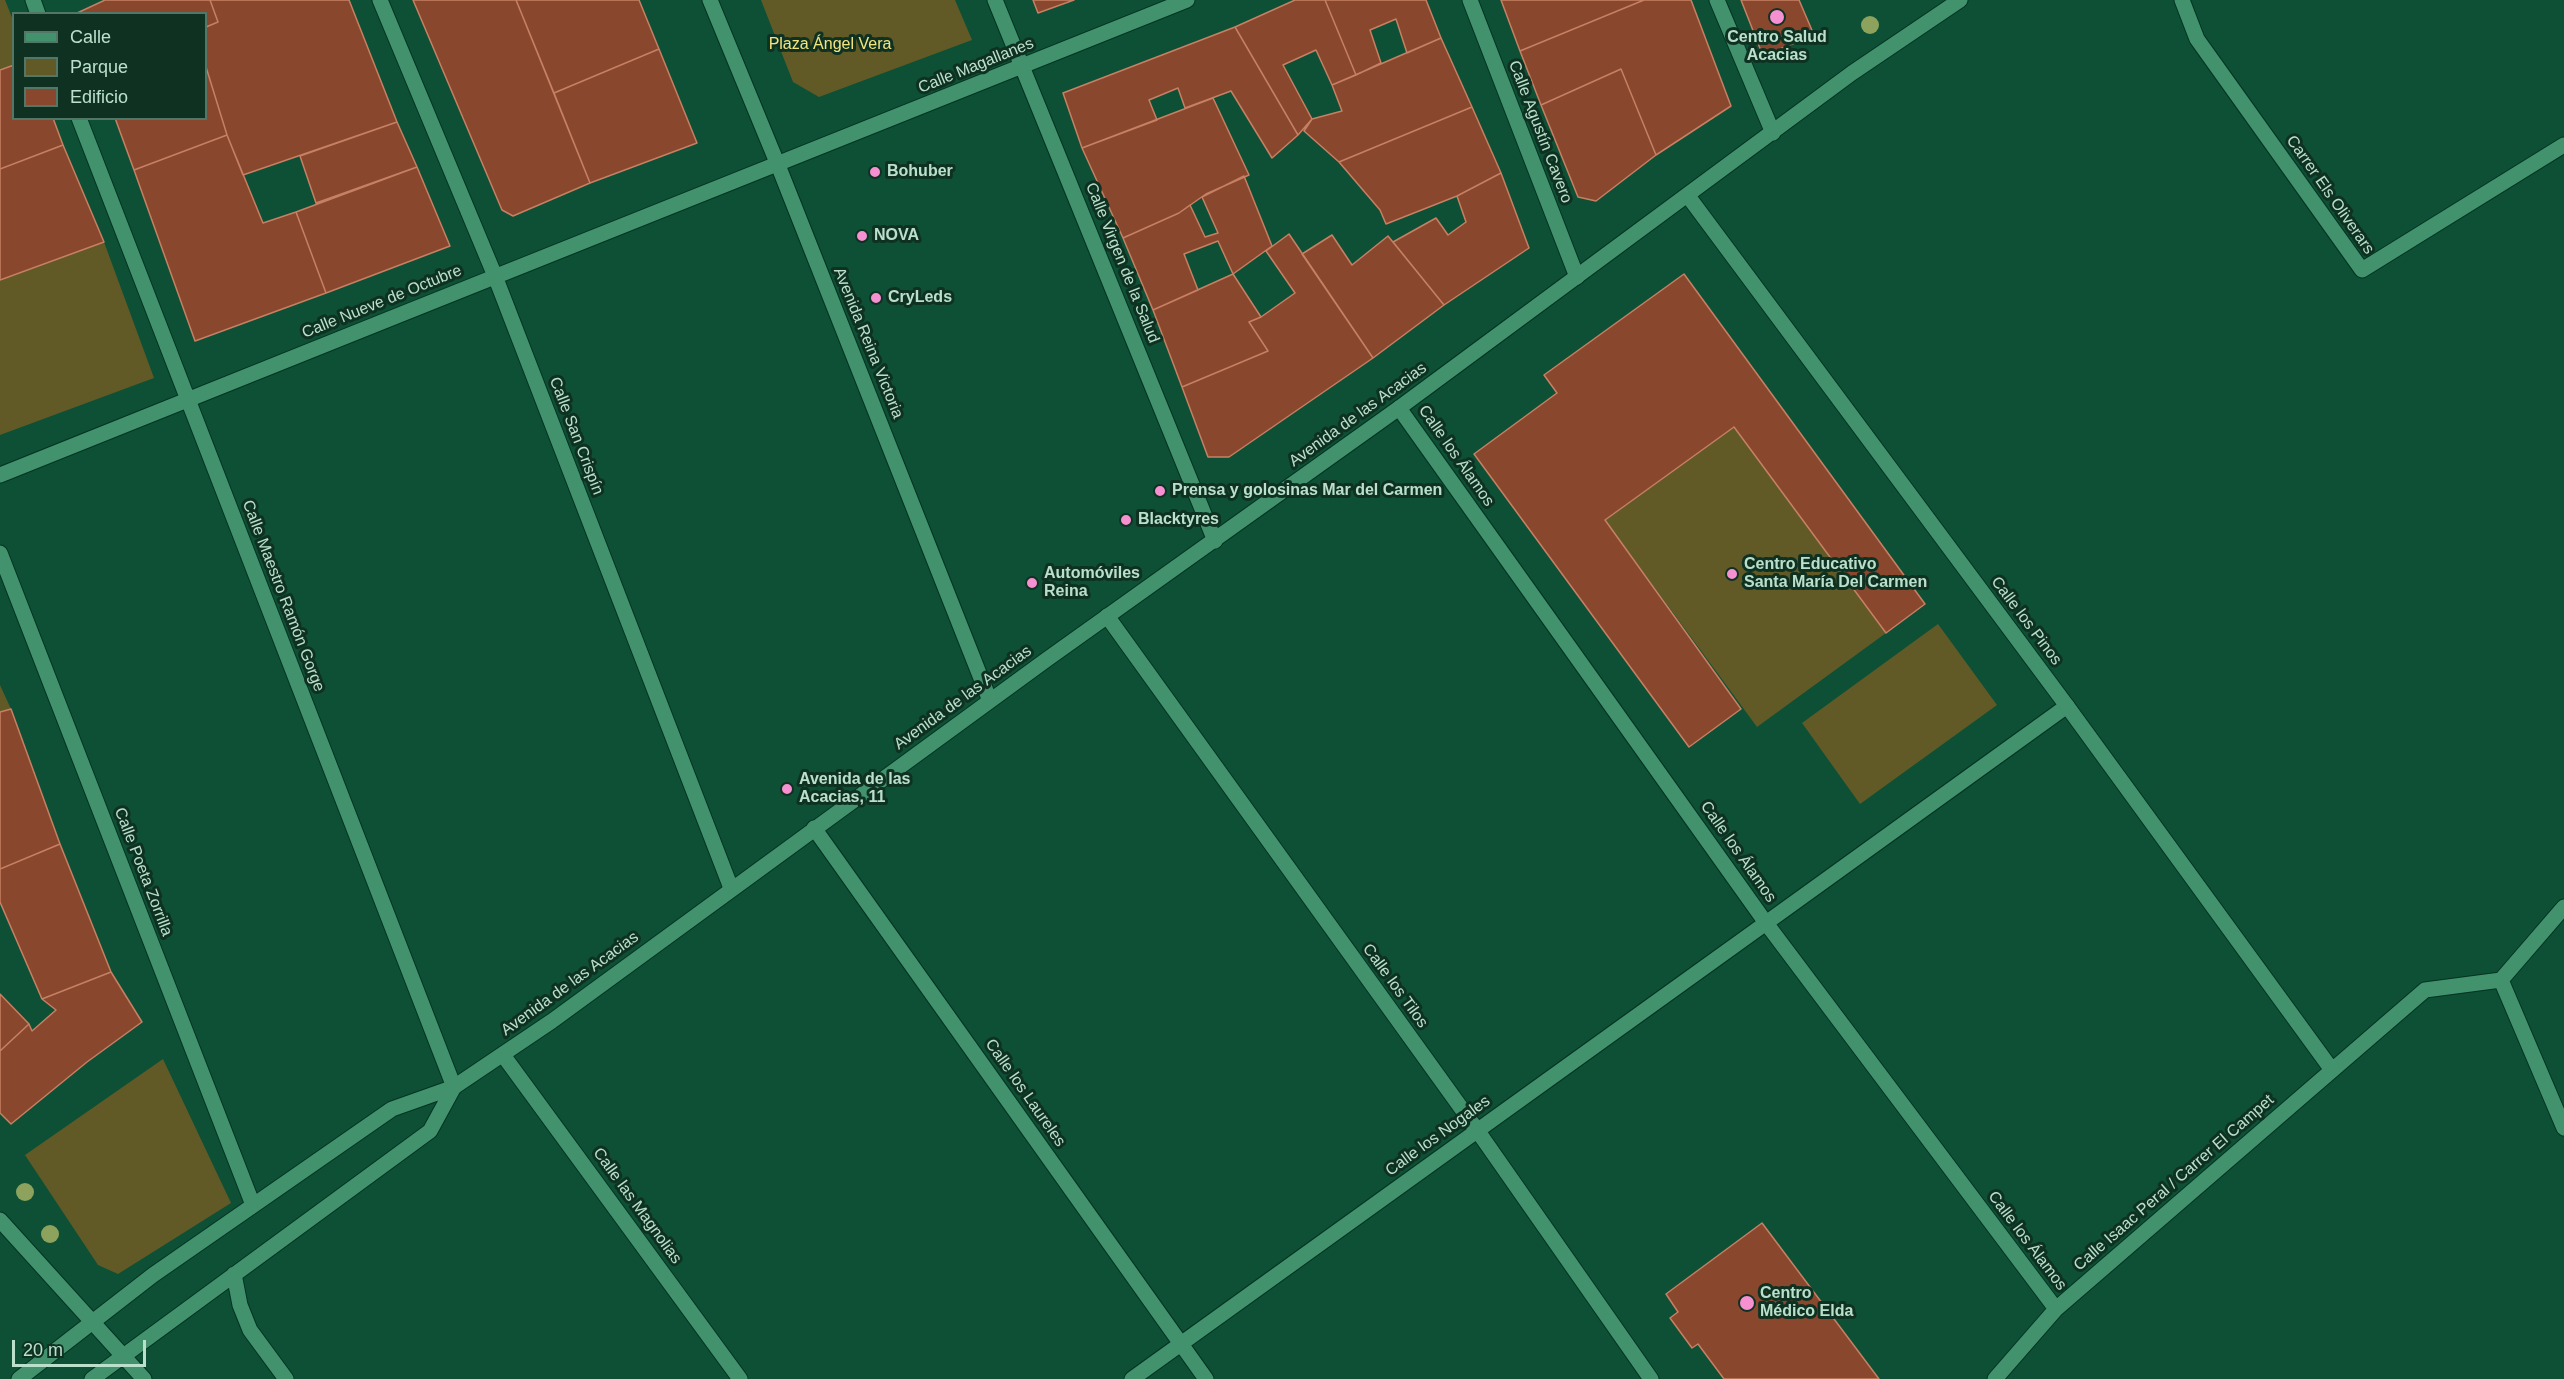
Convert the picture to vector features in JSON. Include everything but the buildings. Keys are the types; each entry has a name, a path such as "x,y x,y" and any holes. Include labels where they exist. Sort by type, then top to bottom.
{"street":[{"name":"Calle San Crispín","path":"380,0 495,276 731,888"},
{"name":"Avenida Reina Victoria","path":"710,0 778,165 990,701"},
{"name":"Calle Virgen de la Salud","path":"995,0 1215,541"},
{"name":"Calle Magallanes","path":"778,165 1187,0"},
{"name":"Calle Agustín Cavero","path":"1470,0 1576,277"},
{"path":"1718,0 1773,133"},
{"name":"Carrer Els Oliverars","path":"2182,0 2197,39 2362,270 2564,145"},
{"name":"Avenida de las Acacias","path":"19,1379 153,1275 392,1109 454,1087 503,1055 1107,616 1399,408 1852,73 1952,2"},
{"name":"Calle Maestro Ramón Gorge","path":"80,120 454,1087"},
{"name":"Calle Nueve de Octubre","path":"0,475 778,165"},
{"name":"Calle los Pinos","path":"1688,196 2067,706 2332,1070"},
{"name":"Calle los Álamos","path":"1399,408 1766,923 2056,1309"},
{"name":"Calle Poeta Zorrilla","path":"0,553 253,1204"},
{"name":"Calle los Tilos","path":"1107,616 1477,1130 1651,1379"},
{"name":"Calle los Nogales","path":"1132,1379 2067,706"},
{"name":"Calle los Laureles","path":"814,828 1206,1379"},
{"path":"2564,907 2501,980 2564,1128"},
{"name":"Calle Isaac Peral / Carrer El Campet","path":"1995,1379 2056,1309 2425,990 2501,980"},
{"name":"Calle las Magnolias","path":"503,1055 740,1379"},
{"name":"Avenida de las Acacias","path":"92,1379 430,1131 454,1087"},
{"path":"0,1220 144,1379"},
{"path":"234,1274 240,1305 250,1330 286,1379"}],"green space":[{"path":"0,0 5,0 12,18 12,65 0,70"},
{"name":"Plaza Ángel Vera","path":"761,0 955,0 972,40 819,97 793,82"},
{"path":"104,242 154,378 0,435 0,280"},
{"path":"1734,427 1886,633 1757,727 1605,520"},
{"path":"1938,624 1997,705 1860,804 1802,723"},
{"path":"0,685 11,709 0,712"},
{"path":"163,1059 231,1203 118,1274 98,1265 25,1155"}],"place":[{"name":"Centro Salud Acacias","path":"1777,17"},
{"name":"Bohuber","path":"875,172"},
{"name":"NOVA","path":"862,236"},
{"name":"CryLeds","path":"876,298"},
{"name":"Prensa y golosinas Mar del Carmen","path":"1160,491"},
{"name":"Blacktyres","path":"1126,520"},
{"name":"Centro Educativo Santa María Del Carmen","path":"1732,574"},
{"name":"Automóviles Reina","path":"1032,583"},
{"name":"Avenida de las Acacias, 11","path":"787,789"},
{"name":"Centro Médico Elda","path":"1747,1303"}]}
